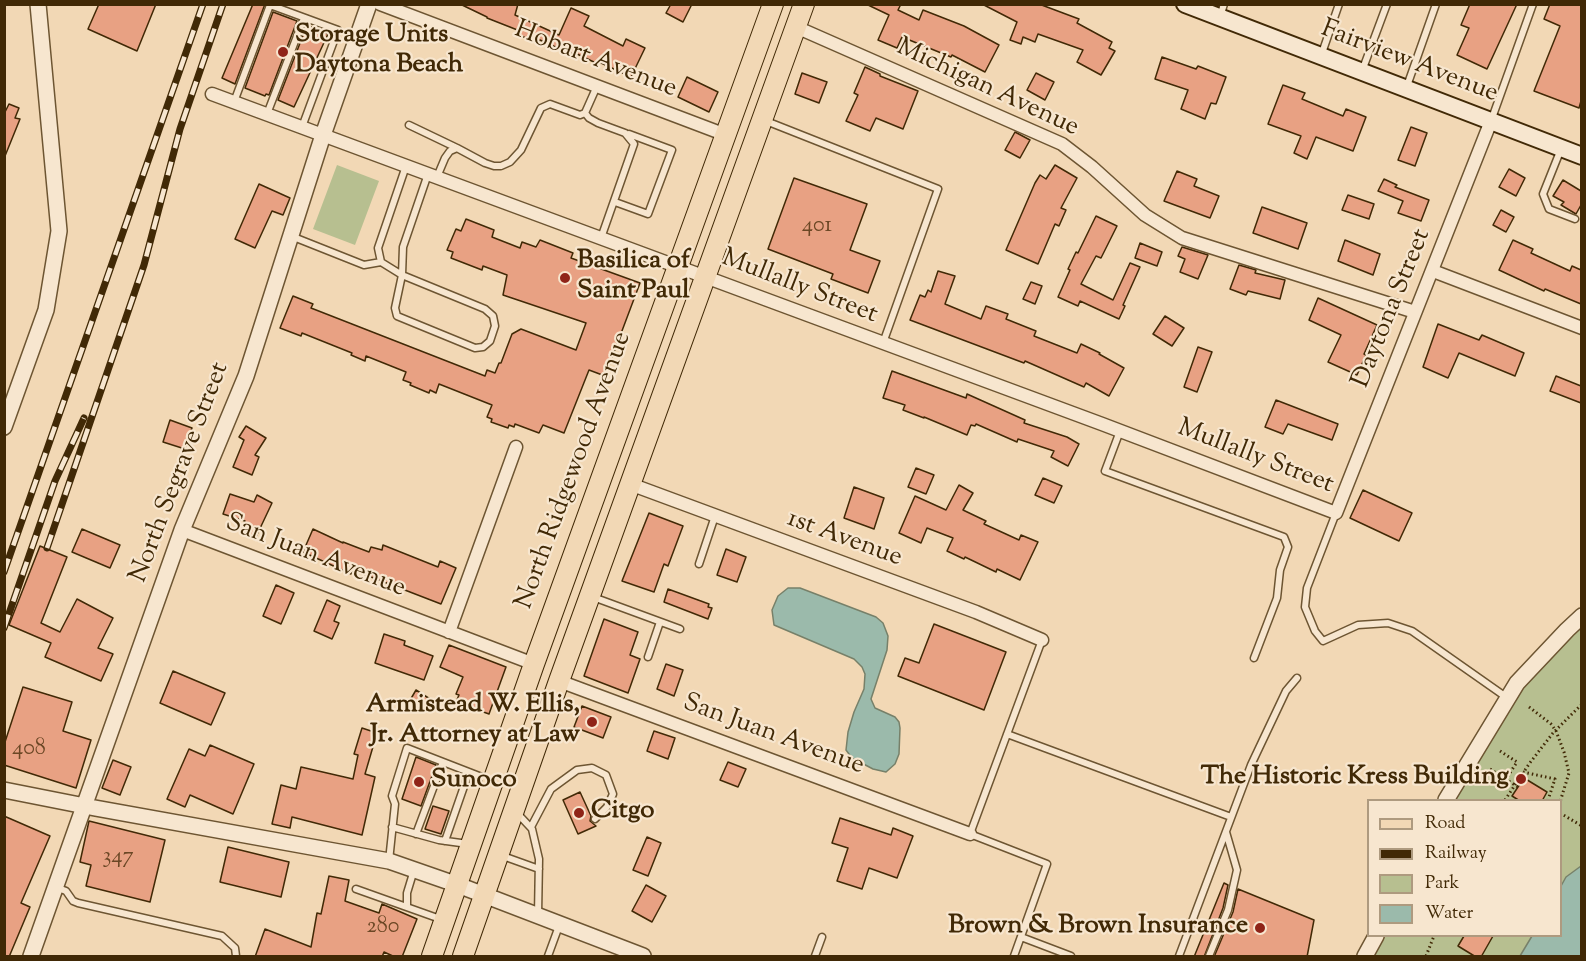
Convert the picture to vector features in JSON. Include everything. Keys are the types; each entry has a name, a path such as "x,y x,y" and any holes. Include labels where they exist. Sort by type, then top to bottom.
{"main road":[{"name":"North Ridgewood Avenue","path":"432,957 534,664 773,4"},
{"path":"463,957 559,681 804,4"},
{"name":"Fairview Avenue","path":"1185,4 1222,11 1321,57 1581,156"}],"street":[{"path":"4,427 46,310 59,231 38,4"},
{"name":"North Segrave Street","path":"31,957 182,530 246,376 322,135 369,4"},
{"name":"Hobart Avenue","path":"380,4 726,135"},
{"name":"Michigan Avenue","path":"796,27 1062,144 1092,167 1145,215 1182,238 1415,312"},
{"name":"Mullally Street","path":"212,94 1336,513"},
{"name":"Daytona Street","path":"1336,513 1491,121"},
{"path":"1433,271 1581,328"},
{"path":"449,632 516,447"},
{"name":"1st Avenue","path":"630,484 976,612 1042,640"},
{"name":"San Juan Avenue","path":"182,530 534,664"},
{"path":"1447,799 1517,683 1581,616"},
{"name":"San Juan Avenue","path":"559,681 970,834"},
{"path":"4,790 389,861 458,885 643,957"},
{"path":"1365,957 1375,937"}],"lane":[{"path":"1321,57 1340,4"},
{"path":"1361,72 1387,4"},
{"path":"1406,88 1436,4"},
{"path":"1491,121 1533,4"},
{"path":"234,102 270,5 338,30 302,127"},
{"path":"267,114 304,18"},
{"path":"409,125 485,163 501,166 516,157 538,112 546,104 555,105 580,115 585,113 597,86"},
{"path":"585,113 598,123 672,150 648,214 615,202"},
{"path":"762,120 938,189 883,343"},
{"path":"601,238 633,150 634,144 625,133"},
{"path":"290,236 364,265 381,262 402,275 485,309 493,316 495,326 490,341 483,347 475,348 397,316 395,308 402,275 403,247 433,175 450,151 458,148"},
{"path":"1561,148 1543,194 1549,209 1575,219"},
{"path":"381,262 378,248 406,165"},
{"path":"1120,431 1105,471 1284,537 1288,548 1280,570 1277,598 1254,658"},
{"path":"1336,513 1307,588 1305,607 1315,631 1323,641 1358,625 1388,623 1413,631 1508,698"},
{"path":"699,564 715,516"},
{"path":"590,595 680,629"},
{"path":"648,657 660,622"},
{"path":"1014,957 1047,864 970,834 1042,640"},
{"path":"1179,957 1251,765 1286,691 1297,678"},
{"path":"1007,734 1232,817"},
{"path":"389,861 394,804 392,796 407,748 494,781"},
{"path":"416,834 443,762"},
{"path":"531,827 551,789 577,770 592,768 606,775 613,794 607,807 595,819"},
{"path":"445,841 469,772"},
{"path":"515,810 531,827 539,859 538,916"},
{"path":"392,827 445,841 472,844"},
{"path":"1209,957 1228,910 1237,870 1226,832"},
{"path":"500,854 539,869"},
{"path":"407,907 407,893 414,870"},
{"path":"55,887 66,891 73,901 78,903 222,936 235,948 236,957"},
{"path":"356,889 445,920"},
{"path":"548,957 560,924"},
{"path":"815,957 822,937"},
{"path":"1021,937 1071,957"}],"path":[{"path":"1506,799 1523,772 1581,704"},
{"path":"1529,707 1543,716 1556,731 1564,752 1569,773 1561,799"},
{"path":"1500,751 1517,762 1506,779"},
{"path":"1490,770 1516,786"},
{"path":"1523,772 1555,779 1549,799"},
{"path":"1562,814 1581,826"},
{"path":"1426,957 1434,937"}],"green space":[{"path":"337,165 379,181 355,245 313,229"},
{"path":"1581,616 1581,866 1566,877 1562,884 1562,799 1447,799 1517,683"},
{"path":"1375,937 1531,937 1520,956 1365,956"}],"water":[{"path":"788,588 800,588 876,617 883,623 888,636 887,650 871,699 875,708 895,717 900,728 899,754 895,764 886,772 873,769 852,758 846,750 848,732 864,689 865,674 862,667 854,659 774,625 772,610 778,596"},
{"path":"1581,866 1581,956 1520,956 1531,937 1562,937 1562,884 1566,877"}],"building":[{"path":"99,4 156,4 137,51 88,29"},
{"path":"253,4 265,4 235,84 222,78"},
{"path":"460,4 518,4 515,15 559,35 571,8 589,16 584,26 623,46 626,39 645,48 631,77 573,52 571,54 540,40 538,43 519,35 520,31"},
{"path":"671,4 692,4 683,22 666,13"},
{"path":"866,4 901,4 898,10 919,20 923,10 964,26 999,45 985,72 952,55 951,57 902,37 897,48 878,40 889,15"},
{"path":"982,4 1039,4 1079,19 1077,23 1112,42 1109,48 1115,51 1101,75 1077,62 1083,50 1038,34 1035,42 1023,37 1021,44 1010,40 1017,22"},
{"path":"1470,4 1517,4 1487,69 1457,55 1469,28 1461,25"},
{"path":"1550,4 1581,4 1581,101 1579,108 1534,91 1560,26 1544,19"},
{"path":"273,12 297,21 269,95 265,96 245,88"},
{"path":"307,25 328,34 294,107 278,100"},
{"path":"1162,57 1196,69 1198,66 1226,77 1216,104 1211,103 1205,119 1181,109 1188,90 1155,79"},
{"path":"865,67 880,76 918,91 903,129 876,118 870,131 846,121 858,95 854,93"},
{"path":"802,73 827,82 819,103 795,94"},
{"path":"1036,73 1054,82 1045,100 1027,90"},
{"path":"687,77 718,92 709,112 678,97"},
{"path":"1283,85 1305,93 1302,99 1343,116 1346,109 1366,117 1353,151 1316,137 1307,159 1294,153 1301,136 1268,124"},
{"path":"9,104 19,108 15,118 20,119 5,156 4,114"},
{"path":"1411,127 1427,133 1415,166 1398,160"},
{"path":"1015,132 1030,140 1020,158 1005,150"},
{"path":"1055,165 1077,178 1061,208 1066,210 1059,226 1055,224 1038,264 1006,250 1035,183 1040,175 1046,179"},
{"path":"1509,169 1525,178 1516,196 1499,187"},
{"path":"1177,171 1197,179 1194,186 1219,196 1210,218 1164,201"},
{"path":"794,178 867,204 850,250 880,261 868,293 831,279 833,274 768,249"},
{"path":"1384,179 1397,185 1395,187 1429,200 1421,221 1398,213 1403,201 1378,191"},
{"path":"1563,180 1581,191 1581,205 1576,214 1561,205 1564,202 1553,196"},
{"path":"259,184 290,198 283,215 272,211 255,248 235,239"},
{"path":"1348,195 1374,204 1369,219 1342,210"},
{"path":"1262,207 1307,223 1298,249 1253,233"},
{"path":"1501,210 1514,217 1506,232 1493,225"},
{"path":"1096,216 1117,226 1101,258 1096,256 1081,284 1113,300 1130,263 1140,267 1119,319 1080,301 1078,306 1058,297 1070,270 1068,269"},
{"path":"466,219 494,230 492,237 520,248 522,242 536,247 540,240 573,253 571,258 640,283 605,376 589,370 564,433 543,425 539,433 515,424 514,427 509,425 508,428 491,422 492,419 487,417 492,405 439,384 436,393 430,390 429,393 403,380 406,372 366,356 365,361 351,355 352,353 302,333 301,336 280,328 293,296 313,304 311,308 485,376 487,370 495,373 512,334 521,329 576,350 586,323 503,295 507,275 483,266 482,270 451,258 453,252 447,250 456,229 461,231"},
{"path":"1345,240 1380,254 1373,275 1338,261"},
{"path":"1513,240 1533,249 1531,253 1570,271 1572,266 1581,270 1581,304 1545,289 1544,291 1499,270"},
{"path":"1140,243 1162,252 1157,266 1135,258"},
{"path":"1182,247 1208,255 1198,279 1180,272 1185,259 1178,256"},
{"path":"1239,265 1256,270 1255,273 1285,280 1280,299 1248,291 1246,295 1230,289"},
{"path":"938,271 955,276 945,304 981,319 986,306 1008,314 1006,319 1036,331 1034,336 1077,353 1081,344 1124,368 1109,396 1086,383 1084,387 1025,361 1024,363 910,320 920,295 925,297 928,290 931,292"},
{"path":"1031,282 1042,286 1035,304 1023,299"},
{"path":"1318,298 1377,325 1357,375 1328,362 1341,335 1309,320"},
{"path":"1165,316 1184,328 1172,346 1153,334"},
{"path":"1438,324 1479,340 1482,335 1524,353 1515,376 1459,353 1448,378 1423,367"},
{"path":"1198,347 1212,352 1197,392 1184,387"},
{"path":"892,371 966,398 967,394 1025,420 1024,423 1067,437 1079,444 1068,466 1051,457 1054,451 1018,439 1017,442 976,424 971,425 967,435 903,410 905,405 883,398"},
{"path":"1556,376 1581,386 1581,403 1550,391"},
{"path":"1276,400 1338,424 1332,440 1288,424 1283,434 1265,427"},
{"path":"170,420 192,428 185,449 163,442"},
{"path":"246,426 266,438 255,455 259,457 252,475 233,467 244,440 239,437"},
{"path":"916,468 934,475 926,494 908,487"},
{"path":"1043,478 1062,486 1054,503 1035,495"},
{"path":"959,485 973,493 963,510 986,521 984,524 1019,540 1021,535 1038,542 1020,580 947,551 953,538 927,528 921,543 899,533 915,496 946,510"},
{"path":"854,487 884,498 874,529 844,518"},
{"path":"1363,490 1412,513 1399,541 1350,518"},
{"path":"230,494 254,502 257,495 272,503 255,539 240,532 245,521 223,514"},
{"path":"649,513 683,526 668,566 664,564 654,592 622,581"},
{"path":"82,529 120,545 110,568 72,552"},
{"path":"313,529 369,552 371,547 382,550 383,545 438,567 440,561 456,568 441,604 353,570 351,574 303,552"},
{"path":"40,546 67,557 41,623 60,632 77,599 113,618 98,648 113,654 101,681 45,657 51,643 9,625"},
{"path":"726,549 746,557 737,582 717,575"},
{"path":"276,585 294,593 281,624 263,616"},
{"path":"668,589 709,604 708,607 712,608 708,619 664,602"},
{"path":"327,600 340,606 334,621 339,623 332,639 314,631"},
{"path":"604,619 638,632 630,655 640,659 628,693 584,676"},
{"path":"934,624 1006,652 984,710 898,676 905,658 919,663"},
{"path":"384,634 405,641 404,645 433,656 424,680 375,663"},
{"path":"449,645 506,667 489,714 456,702 459,695 456,694 463,677 440,667"},
{"path":"666,664 683,670 674,696 657,689"},
{"path":"173,671 225,693 211,725 160,703"},
{"path":"23,687 72,702 63,731 91,740 76,788 4,765 4,745"},
{"path":"416,690 430,699 423,711 409,702"},
{"name":"Armistead W. Ellis, Jr. Attorney at Law","path":"582,706 611,717 603,738 574,727"},
{"path":"362,728 377,733 365,774 375,777 362,835 292,817 290,828 272,824 281,785 296,789 301,767 353,779 358,755 354,754"},
{"path":"654,731 675,738 668,759 647,751"},
{"path":"210,745 254,764 233,814 190,795 185,807 167,799 189,749 205,756"},
{"name":"Sunoco","path":"416,757 436,765 421,806 402,799"},
{"path":"113,760 131,767 120,795 102,788"},
{"path":"728,762 746,769 738,787 720,780"},
{"path":"1524,778 1547,792 1543,799 1517,799 1512,796"},
{"name":"Citgo","path":"580,792 591,816 590,821 596,826 578,834 563,800"},
{"path":"433,806 449,811 441,834 425,829"},
{"path":"4,816 50,836 21,903 30,907 9,957 4,957"},
{"path":"840,818 891,835 893,828 913,836 897,878 869,868 862,889 837,881 848,848 832,843"},
{"path":"89,821 165,840 150,902 86,886 91,865 80,862"},
{"path":"647,837 661,843 648,876 633,870"},
{"path":"228,847 289,862 281,897 220,882"},
{"path":"329,876 349,880 345,901 379,913 382,904 417,919 402,957 395,957 384,952 382,957 255,957 265,929 311,947 317,913 321,914"},
{"path":"1224,883 1228,885 1223,908 1204,957 1194,957"},
{"path":"646,885 666,896 652,922 632,911"},
{"name":"Brown & Brown Insurance","path":"1238,889 1314,920 1307,957 1214,957 1233,912"},
{"path":"1463,937 1492,937 1481,957 1476,957 1458,946"}],"railway":[{"path":"4,572 203,4"},
{"path":"47,548 144,265 180,129 223,4"},
{"path":"4,628 55,481 84,418"}],"place":[{"name":"Storage Units Daytona Beach","path":"283,52"},
{"name":"Basilica of Saint Paul","path":"565,278"},
{"name":"Armistead W. Ellis, Jr. Attorney at Law","path":"592,722"},
{"name":"The Historic Kress Building","path":"1521,779"},
{"name":"Sunoco","path":"419,782"},
{"name":"Citgo","path":"579,813"},
{"name":"Brown & Brown Insurance","path":"1260,928"}]}
